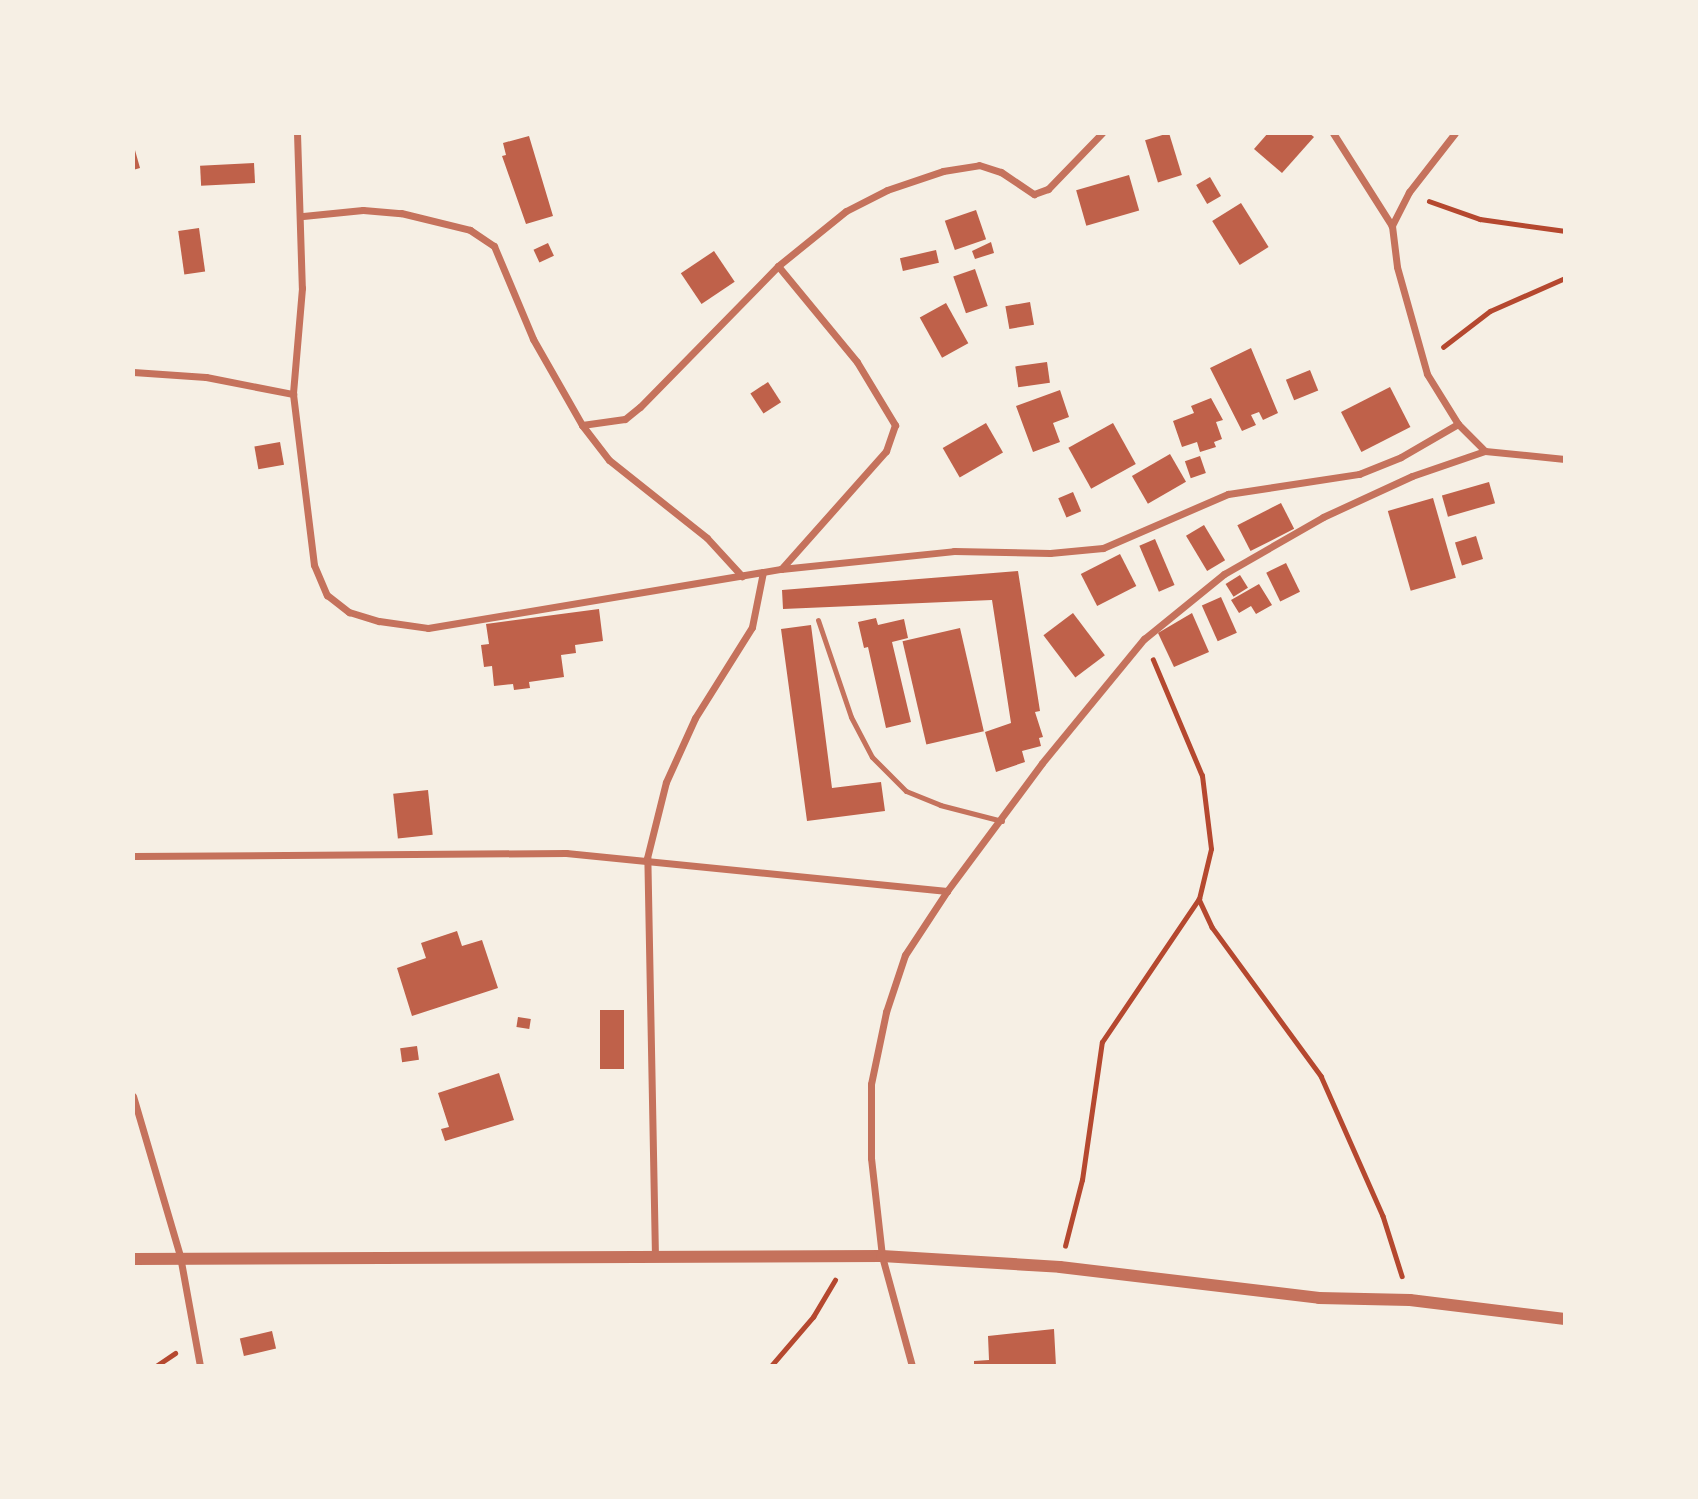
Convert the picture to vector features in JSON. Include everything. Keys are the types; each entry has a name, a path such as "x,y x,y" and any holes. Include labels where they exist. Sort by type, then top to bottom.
{"street":[{"path":"297,133 303,216 293,394 314,565 327,595 349,612 428,628 781,569 954,551 1050,553 1103,548 1228,494 1359,474 1401,457 1458,424"},
{"path":"582,425 625,419 640,407 778,266 846,211 887,190 943,171 979,165 1001,172 1034,194 1048,189 1102,133"},
{"path":"1333,133 1392,226 1396,267 1427,374 1458,424 1485,451"},
{"path":"1392,226 1409,192 1455,133"},
{"path":"303,216 363,209 401,213 470,230 494,246 533,339 582,425 609,460 707,538 742,576"},
{"path":"778,266 857,362 895,425 886,451 781,569"},
{"path":"133,372 206,377 293,394"},
{"path":"912,1366 882,1255 871,1158 871,1084 886,1012 905,955 947,891 1002,821 1042,763 1144,639 1224,574 1323,517 1412,477 1485,451 1565,459"},
{"path":"655,1257 647,858 666,782 695,718 752,627 763,572"},
{"path":"133,856 363,852 647,858 947,891"},
{"path":"133,1096 180,1256 200,1366"},
{"path":"133,1259 180,1256 848,1258 882,1255 1060,1267 1319,1298 1410,1300 1565,1319"}],"lane":[{"path":"818,620 851,717 872,757 906,791 940,805 1002,821"}],"path":[{"path":"1409,192 1480,219 1565,231"},
{"path":"1427,374 1433,355 1462,328 1532,289 1565,278"},
{"path":"1060,1267 1082,1180 1102,1042 1199,899 1211,849 1202,776 1144,639"},
{"path":"1199,899 1212,927 1321,1076 1382,1216 1410,1300"},
{"path":"771,1366 813,1317 848,1258"}],"building":[{"path":"1169,133 1182,175 1158,182 1145,140"},
{"path":"1268,133 1309,133 1314,137 1282,173 1254,149"},
{"path":"529,136 553,216 526,224 502,156 506,155 503,143"},
{"path":"133,143 140,168 133,170"},
{"path":"254,163 255,183 201,186 200,166"},
{"path":"1129,175 1139,211 1086,226 1076,190"},
{"path":"1210,177 1221,196 1207,204 1196,185"},
{"path":"1241,203 1269,247 1240,265 1212,221"},
{"path":"976,210 986,239 955,250 945,221"},
{"path":"199,228 205,272 184,274 178,231"},
{"path":"991,242 994,253 975,259 972,251"},
{"path":"548,243 554,256 539,262 533,250"},
{"path":"936,250 939,263 903,271 900,258"},
{"path":"714,251 735,282 702,304 681,273"},
{"path":"975,269 988,306 966,313 953,276"},
{"path":"1030,302 1034,325 1009,329 1005,306"},
{"path":"946,303 968,343 942,358 920,318"},
{"path":"1251,348 1278,413 1263,420 1259,412 1251,415 1256,425 1242,431 1210,368"},
{"path":"1047,362 1050,383 1018,387 1015,366"},
{"path":"1310,370 1318,390 1294,400 1286,380"},
{"path":"768,382 781,402 763,414 750,393"},
{"path":"1390,387 1410,427 1361,452 1341,412"},
{"path":"1060,390 1069,417 1053,423 1060,442 1033,452 1016,406"},
{"path":"1211,398 1223,420 1216,422 1222,439 1214,442 1216,447 1200,452 1197,442 1182,447 1173,421 1194,413 1191,406"},
{"path":"986,423 1003,452 960,477 943,448"},
{"path":"1113,423 1136,464 1091,489 1068,448"},
{"path":"280,442 284,465 258,469 254,447"},
{"path":"1170,454 1186,482 1148,504 1132,476"},
{"path":"1200,456 1206,473 1191,478 1185,461"},
{"path":"1489,482 1495,503 1448,517 1442,496"},
{"path":"1073,492 1081,511 1066,518 1058,498"},
{"path":"1433,498 1456,578 1411,591 1388,511"},
{"path":"1281,503 1294,529 1251,551 1237,525"},
{"path":"1204,525 1225,560 1207,571 1186,536"},
{"path":"1476,536 1483,559 1462,565 1455,542"},
{"path":"1155,539 1175,585 1159,592 1139,546"},
{"path":"1120,554 1136,586 1097,606 1081,574"},
{"path":"1286,563 1300,592 1280,601 1266,573"},
{"path":"1018,571 1040,711 1035,712 1043,737 1039,738 1041,746 1022,751 1025,762 996,772 985,732 1011,723 992,600 783,609 782,590"},
{"path":"1240,575 1248,588 1234,597 1226,584"},
{"path":"1259,584 1272,605 1256,614 1251,606 1239,613 1231,600"},
{"path":"1221,597 1237,633 1218,641 1202,606"},
{"path":"599,609 603,641 575,645 576,653 561,655 564,677 529,682 530,688 514,690 513,684 494,686 492,666 484,667 481,645 489,644 486,624"},
{"path":"1073,613 1105,655 1075,678 1043,635"},
{"path":"1192,613 1209,652 1174,667 1158,633"},
{"path":"876,618 878,625 904,619 908,638 892,642 911,722 886,728 868,647 864,648 858,622"},
{"path":"811,625 832,788 881,782 885,811 807,821 781,629"},
{"path":"960,628 984,731 926,745 903,641"},
{"path":"428,790 433,835 398,838 393,794"},
{"path":"457,931 462,946 482,940 498,988 412,1016 397,968 426,958 421,943"},
{"path":"600,1010 624,1010 624,1069 600,1069"},
{"path":"518,1017 531,1019 529,1029 516,1027"},
{"path":"417,1046 419,1060 402,1062 400,1048"},
{"path":"499,1073 514,1120 445,1141 441,1129 449,1127 438,1093"},
{"path":"1054,1329 1056,1366 974,1366 974,1361 989,1360 988,1336"},
{"path":"272,1331 276,1349 244,1356 240,1338"}]}
